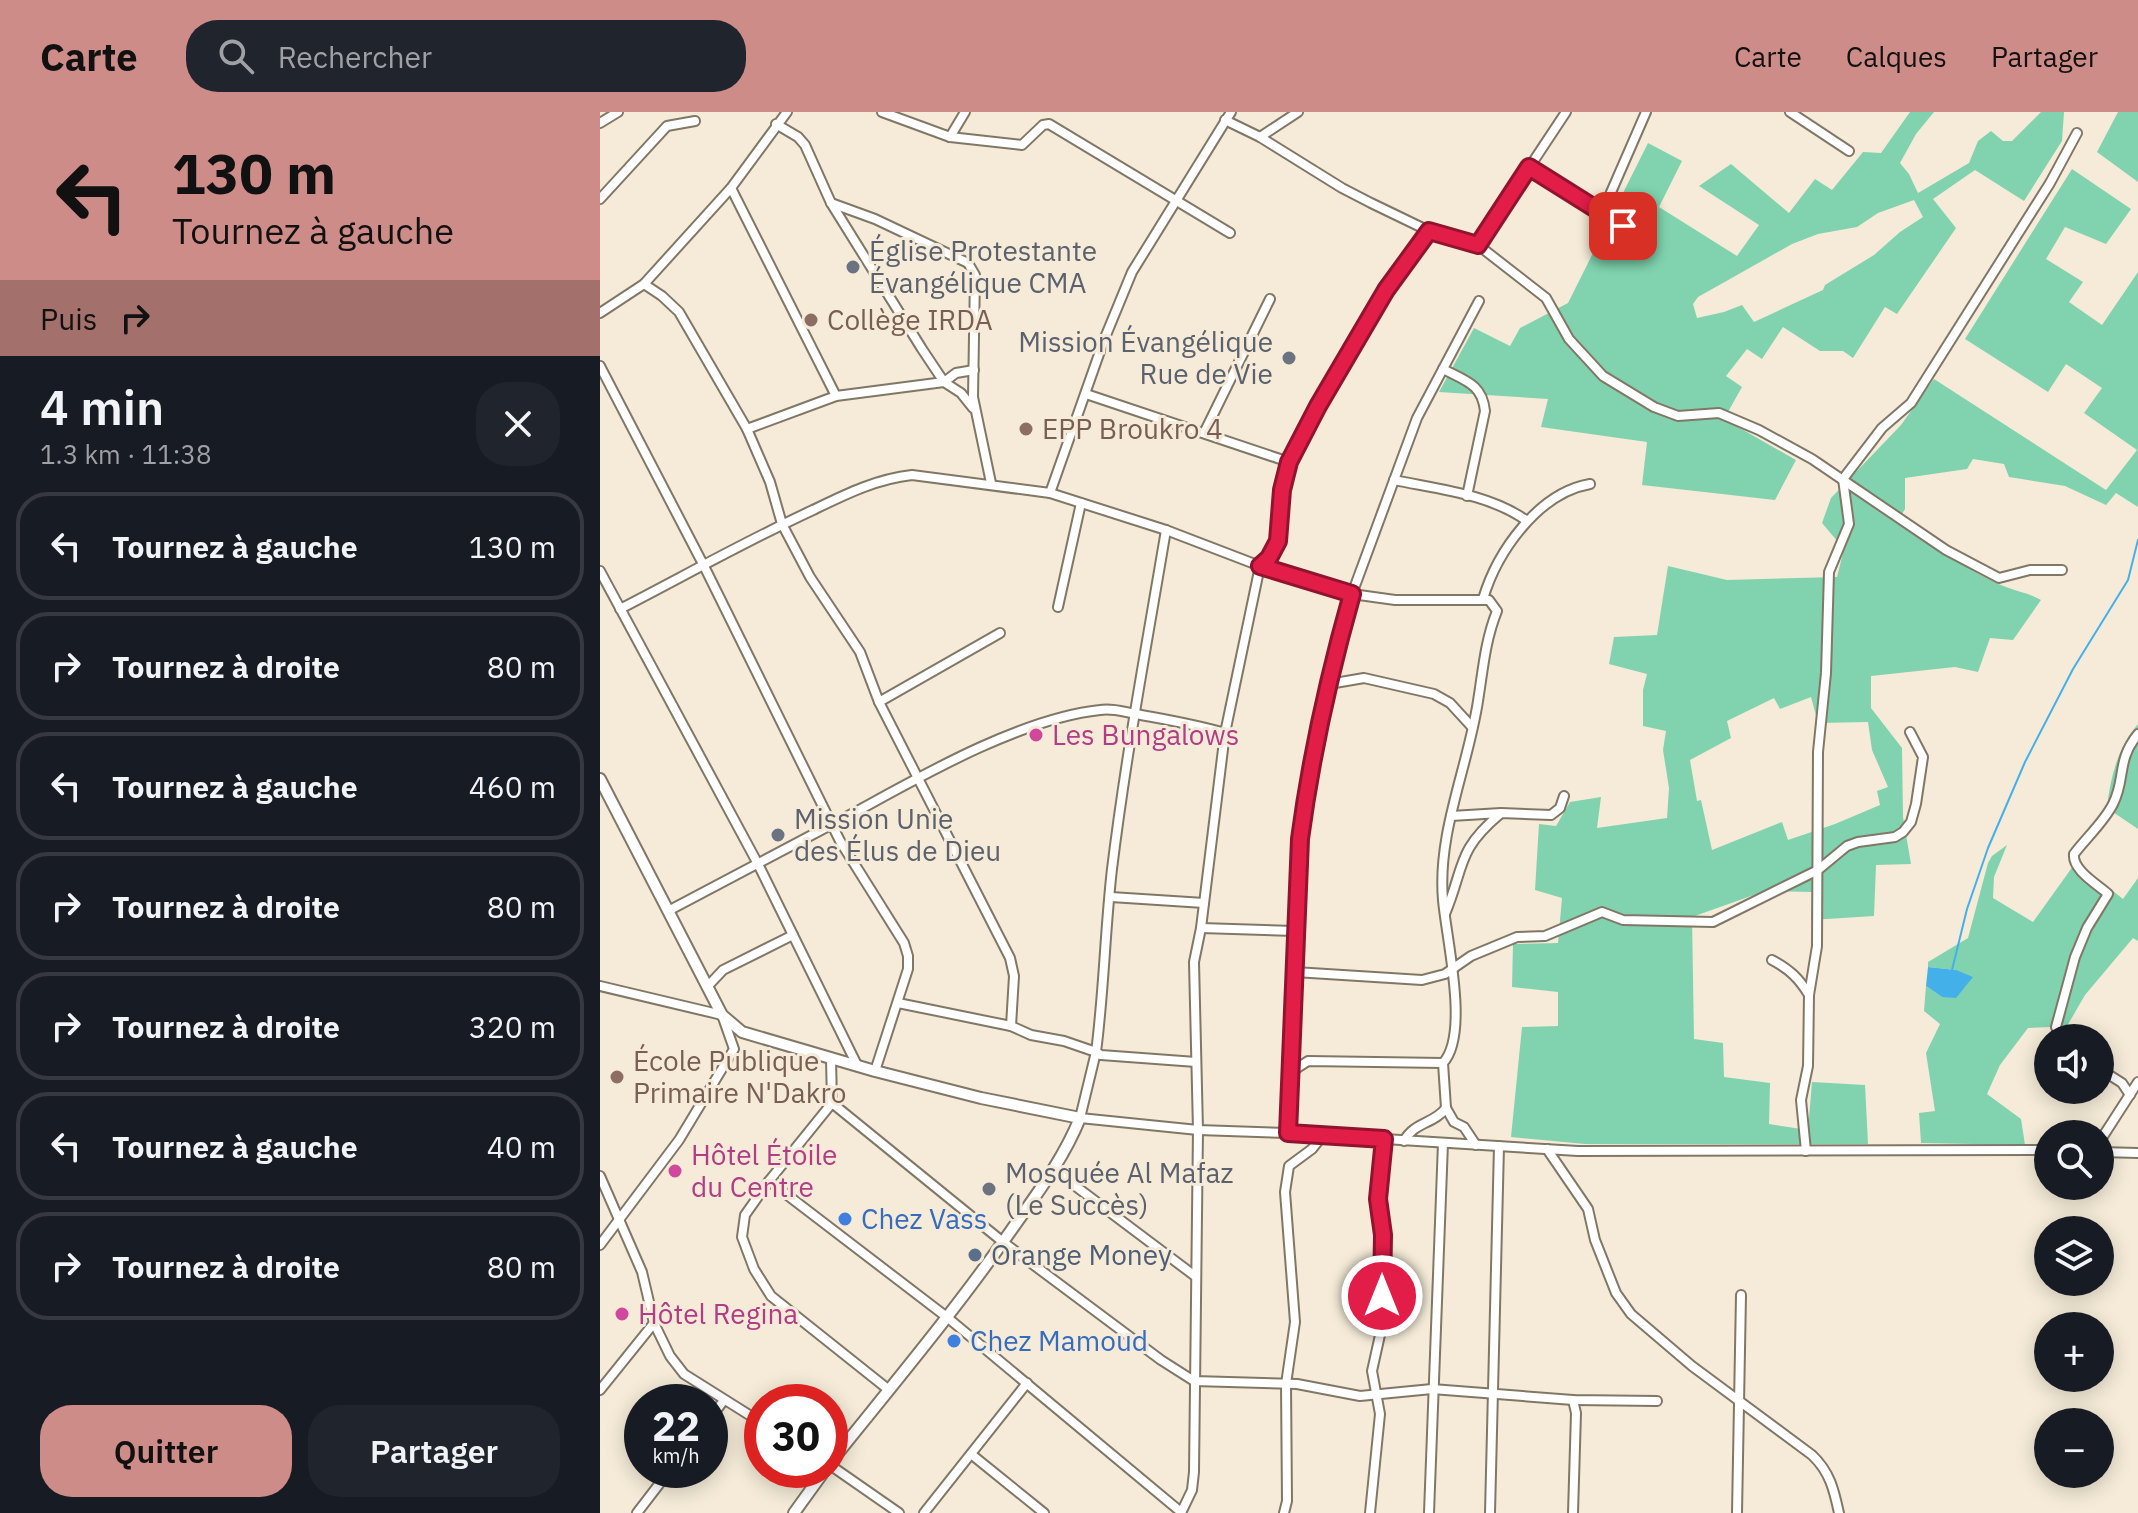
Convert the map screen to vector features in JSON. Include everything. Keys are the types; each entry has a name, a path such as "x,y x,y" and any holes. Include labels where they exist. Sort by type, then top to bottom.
{"street":[{"path":"600,123 618,112"},
{"path":"600,313 644,284 731,188 787,112"},
{"path":"882,112 950,137 1022,145 1043,125 1049,124 1230,233"},
{"path":"950,137 965,112"},
{"path":"1050,493 1104,340 1132,272 1231,112"},
{"path":"1260,137 1298,112"},
{"path":"1478,245 1566,112"},
{"path":"1602,213 1646,112"},
{"path":"1790,112 1849,151"},
{"path":"1225,120 1260,137 1342,188 1429,231 1478,245 1546,298 1569,339 1603,376 1666,413 1678,416 1719,413 1759,430 1843,479 1946,550 1999,578 2030,570 2062,570"},
{"path":"600,199 667,126 695,121"},
{"path":"776,124 805,145 831,203 944,382 961,393 974,410"},
{"path":"1806,1151 1801,1100 1808,1066 1809,995 1817,946 1818,752 1826,673 1829,572 1849,524 1843,479 1882,428 1911,403 2050,183 2077,133"},
{"path":"1529,167 1645,239"},
{"path":"731,188 836,396"},
{"path":"831,203 875,219 968,263 975,275 974,410 991,483"},
{"path":"769,1181 948,1318 1181,1513 1192,1490 1194,1472 1198,1130 1194,962 1225,733 1260,566 1269,558 1278,541 1282,490 1289,462 1386,290 1429,231"},
{"path":"644,284 679,312 747,429 770,482 782,524 810,577 860,652 879,702 1010,958 1014,976 1011,1026"},
{"path":"1204,433 1270,299"},
{"path":"1288,1133 1300,839 1329,684 1352,594 1417,418 1479,301"},
{"path":"600,366 704,566 840,841 904,943 908,969 875,1071"},
{"path":"1443,369 1480,390 1484,399 1485,411 1467,496"},
{"path":"747,429 836,396 944,382 956,373 974,370"},
{"path":"1086,394 1289,462"},
{"path":"620,609 782,524 867,485 890,477 912,475 1050,493 1166,530 1260,566 1352,594 1395,600 1483,599 1494,604 1497,611 1480,669 1478,699 1451,816 1442,874 1454,967 1455,1023 1450,1053 1443,1063 1446,1108 1454,1122 1464,1127 1476,1145"},
{"path":"1394,480 1467,496 1512,510 1527,521"},
{"path":"1483,599 1488,581 1512,537 1527,521 1576,486 1590,484"},
{"path":"1058,607 1081,503"},
{"path":"848,1441 948,1318 1003,1242 1054,1170 1070,1144 1080,1118 1096,1052 1104,991 1105,931 1111,897 1111,873 1133,714 1166,530"},
{"path":"600,571 758,864 857,1065"},
{"path":"879,702 1000,633"},
{"path":"1329,684 1364,678 1434,694 1450,703 1472,727"},
{"path":"668,911 917,778 1050,720 1118,709 1181,720 1225,733"},
{"path":"1295,972 1422,980 1445,974 1471,956 1517,937 1545,936 1602,912 1623,920 1719,921 1818,870 1847,846 1895,837 1911,822 1923,757 1910,732"},
{"path":"2057,1024 2075,957 2087,928 2108,894 2078,868 2073,861 2074,854 2112,807 2121,764 2129,745 2138,734"},
{"path":"600,779 722,1015 734,1049 679,1140 600,1245"},
{"path":"1451,816 1501,813 1551,815 1560,808 1564,796"},
{"path":"1445,914 1464,853 1480,831 1501,813"},
{"path":"1111,897 1204,903"},
{"path":"1201,928 1295,931"},
{"path":"707,987 723,970 793,935"},
{"path":"1772,960 1787,967 1809,995"},
{"path":"600,986 722,1015 742,1032 831,1059 981,1098 1080,1118 1198,1130 1547,1149 1683,1153 2034,1150"},
{"path":"898,1003 1011,1026 1031,1035 1064,1041 1101,1055 1196,1062"},
{"path":"831,1059 832,1103 745,1215 742,1237 771,1296 889,1390"},
{"path":"1291,1072 1308,1061 1443,1063"},
{"path":"2114,1078 2130,1095"},
{"path":"2114,1120 2138,1082"},
{"path":"832,1103 1003,1242 1161,1360 1194,1381 1286,1384 1360,1396 1432,1389 1573,1400 1657,1401"},
{"path":"1404,1141 1414,1128 1440,1116 1446,1108"},
{"path":"1284,1513 1287,1501 1286,1384 1295,1322 1285,1192 1289,1166 1312,1149 1323,1135"},
{"path":"1370,1513 1380,1414 1372,1371 1382,1326 1383,1235 1378,1199 1384,1139"},
{"path":"1429,1513 1443,1143"},
{"path":"1490,1513 1499,1146"},
{"path":"1547,1149 1588,1209 1595,1240 1616,1293 1631,1314 1653,1336 1812,1455 1832,1482 1839,1513"},
{"path":"2114,1152 2138,1153"},
{"path":"1054,1170 1195,1276"},
{"path":"600,1176 642,1272 654,1323 662,1342 677,1366 702,1384"},
{"path":"1737,1513 1741,1295"},
{"path":"600,1390 654,1323"},
{"path":"924,1513 1027,1383"},
{"path":"1573,1400 1576,1413 1573,1513"},
{"path":"971,1454 1044,1513"},
{"path":"848,1477 899,1513"},
{"path":"637,1513 656,1488"},
{"path":"794,1513 812,1488"}],"green space":[{"path":"1910,112 1934,112 1916,134 1900,163 1918,193 1969,163 1978,141 1991,131 2003,141 2012,141 2041,112 2064,112 2062,141 2024,201 1975,170 1933,199 1956,228 1897,314 1885,307 1853,358 1843,351 1820,351 1783,327 1762,359 1747,349 1726,376 1742,387 1724,419 1796,460 1775,500 1642,485 1647,442 1541,427 1548,399 1439,392 1474,328 1510,346 1520,328 1568,303 1648,143 1682,161 1659,207 1737,256 1759,225 1699,186 1731,164 1789,213 1815,179 1832,190 1863,152 1881,153","holes":["1914,200 1923,217 1874,255 1825,285 1823,290 1754,322 1742,305 1697,318 1693,304 1698,297 1792,244 1818,234 1857,227 1878,213"]},
{"path":"2118,112 2138,112 2138,182 2097,152"},
{"path":"2072,169 2131,209 2106,244 2065,227 2046,259 2083,282 2069,302 2102,325 2138,272 2138,507 2116,493 2106,505 2065,486 2009,477 2004,464 1973,459 1967,469 1905,478 1905,509 1900,517 1977,573 2041,600 2013,640 1990,638 1978,672 1955,667 1871,676 1871,708 1902,748 1903,817 1911,864 1876,865 1874,916 1811,920 1812,892 1765,891 1692,917 1694,1039 1723,1043 1724,1077 1770,1083 1769,1124 1808,1130 1812,1082 1865,1085 1868,1144 1585,1144 1511,1137 1522,1027 1558,1026 1558,992 1512,987 1513,944 1558,943 1562,898 1535,890 1539,824 1556,826 1570,802 1601,797 1597,828 1667,818 1669,788 1663,750 1666,731 1643,726 1643,690 1647,674 1609,664 1614,637 1657,635 1668,566 1727,580 1837,577 1844,549 1822,523 1831,498 1901,425 1934,379 2106,490 2137,450 2084,413 2102,388 2066,364 2048,392 1965,339","holes":["1811,697 1818,723 1868,722 1872,750 1888,787 1877,791 1880,805 1788,840 1782,822 1712,850 1701,800 1697,801 1690,760 1731,738 1727,721 1774,698 1780,709"]},
{"path":"2138,724 2138,829 2107,808 2116,763"},
{"path":"2007,845 1994,877 1993,898 2033,922 2076,862 2123,899 2138,878 2138,941 2133,938 2085,995 2068,1024 2034,1024 2000,1065 1987,1094 2021,1119 2025,1145 1921,1143 1919,1113 1935,1111 1926,1053 1940,1024 1924,1011 1926,986 1942,997 1956,970 1928,967 1928,962 1968,938 1992,856"}],"water":[{"path":"1928,967 1956,970 1973,977 1956,998 1942,997 1926,986"}],"waterway":[{"path":"1952,970 1967,909 1988,848 2025,762 2073,669 2128,580 2138,540"}],"place":[{"name":"Église Protestante Évangélique CMA","path":"853,267"},
{"name":"Collège IRDA","path":"811,320"},
{"name":"Mission Évangélique Rue de Vie","path":"1289,358"},
{"name":"EPP Broukro 4","path":"1026,429"},
{"name":"Les Bungalows","path":"1036,735"},
{"name":"Mission Unie des Élus de Dieu","path":"778,835"},
{"name":"École Publique Primaire N'Dakro","path":"617,1077"},
{"name":"Hôtel Étoile du Centre","path":"675,1171"},
{"name":"Mosquée Al Mafaz (Le Succès)","path":"989,1189"},
{"name":"Chez Vass","path":"845,1219"},
{"name":"Orange Money","path":"975,1255"},
{"name":"Hôtel Regina","path":"622,1314"},
{"name":"Chez Mamoud","path":"954,1341"}],"route":[{"path":"1382,1296 1383,1235 1378,1199 1384,1139 1288,1133 1300,839 1333,664 1352,594 1260,566 1273,553 1278,541 1282,490 1289,462 1386,290 1429,231 1478,245 1529,167 1623,226"}]}
